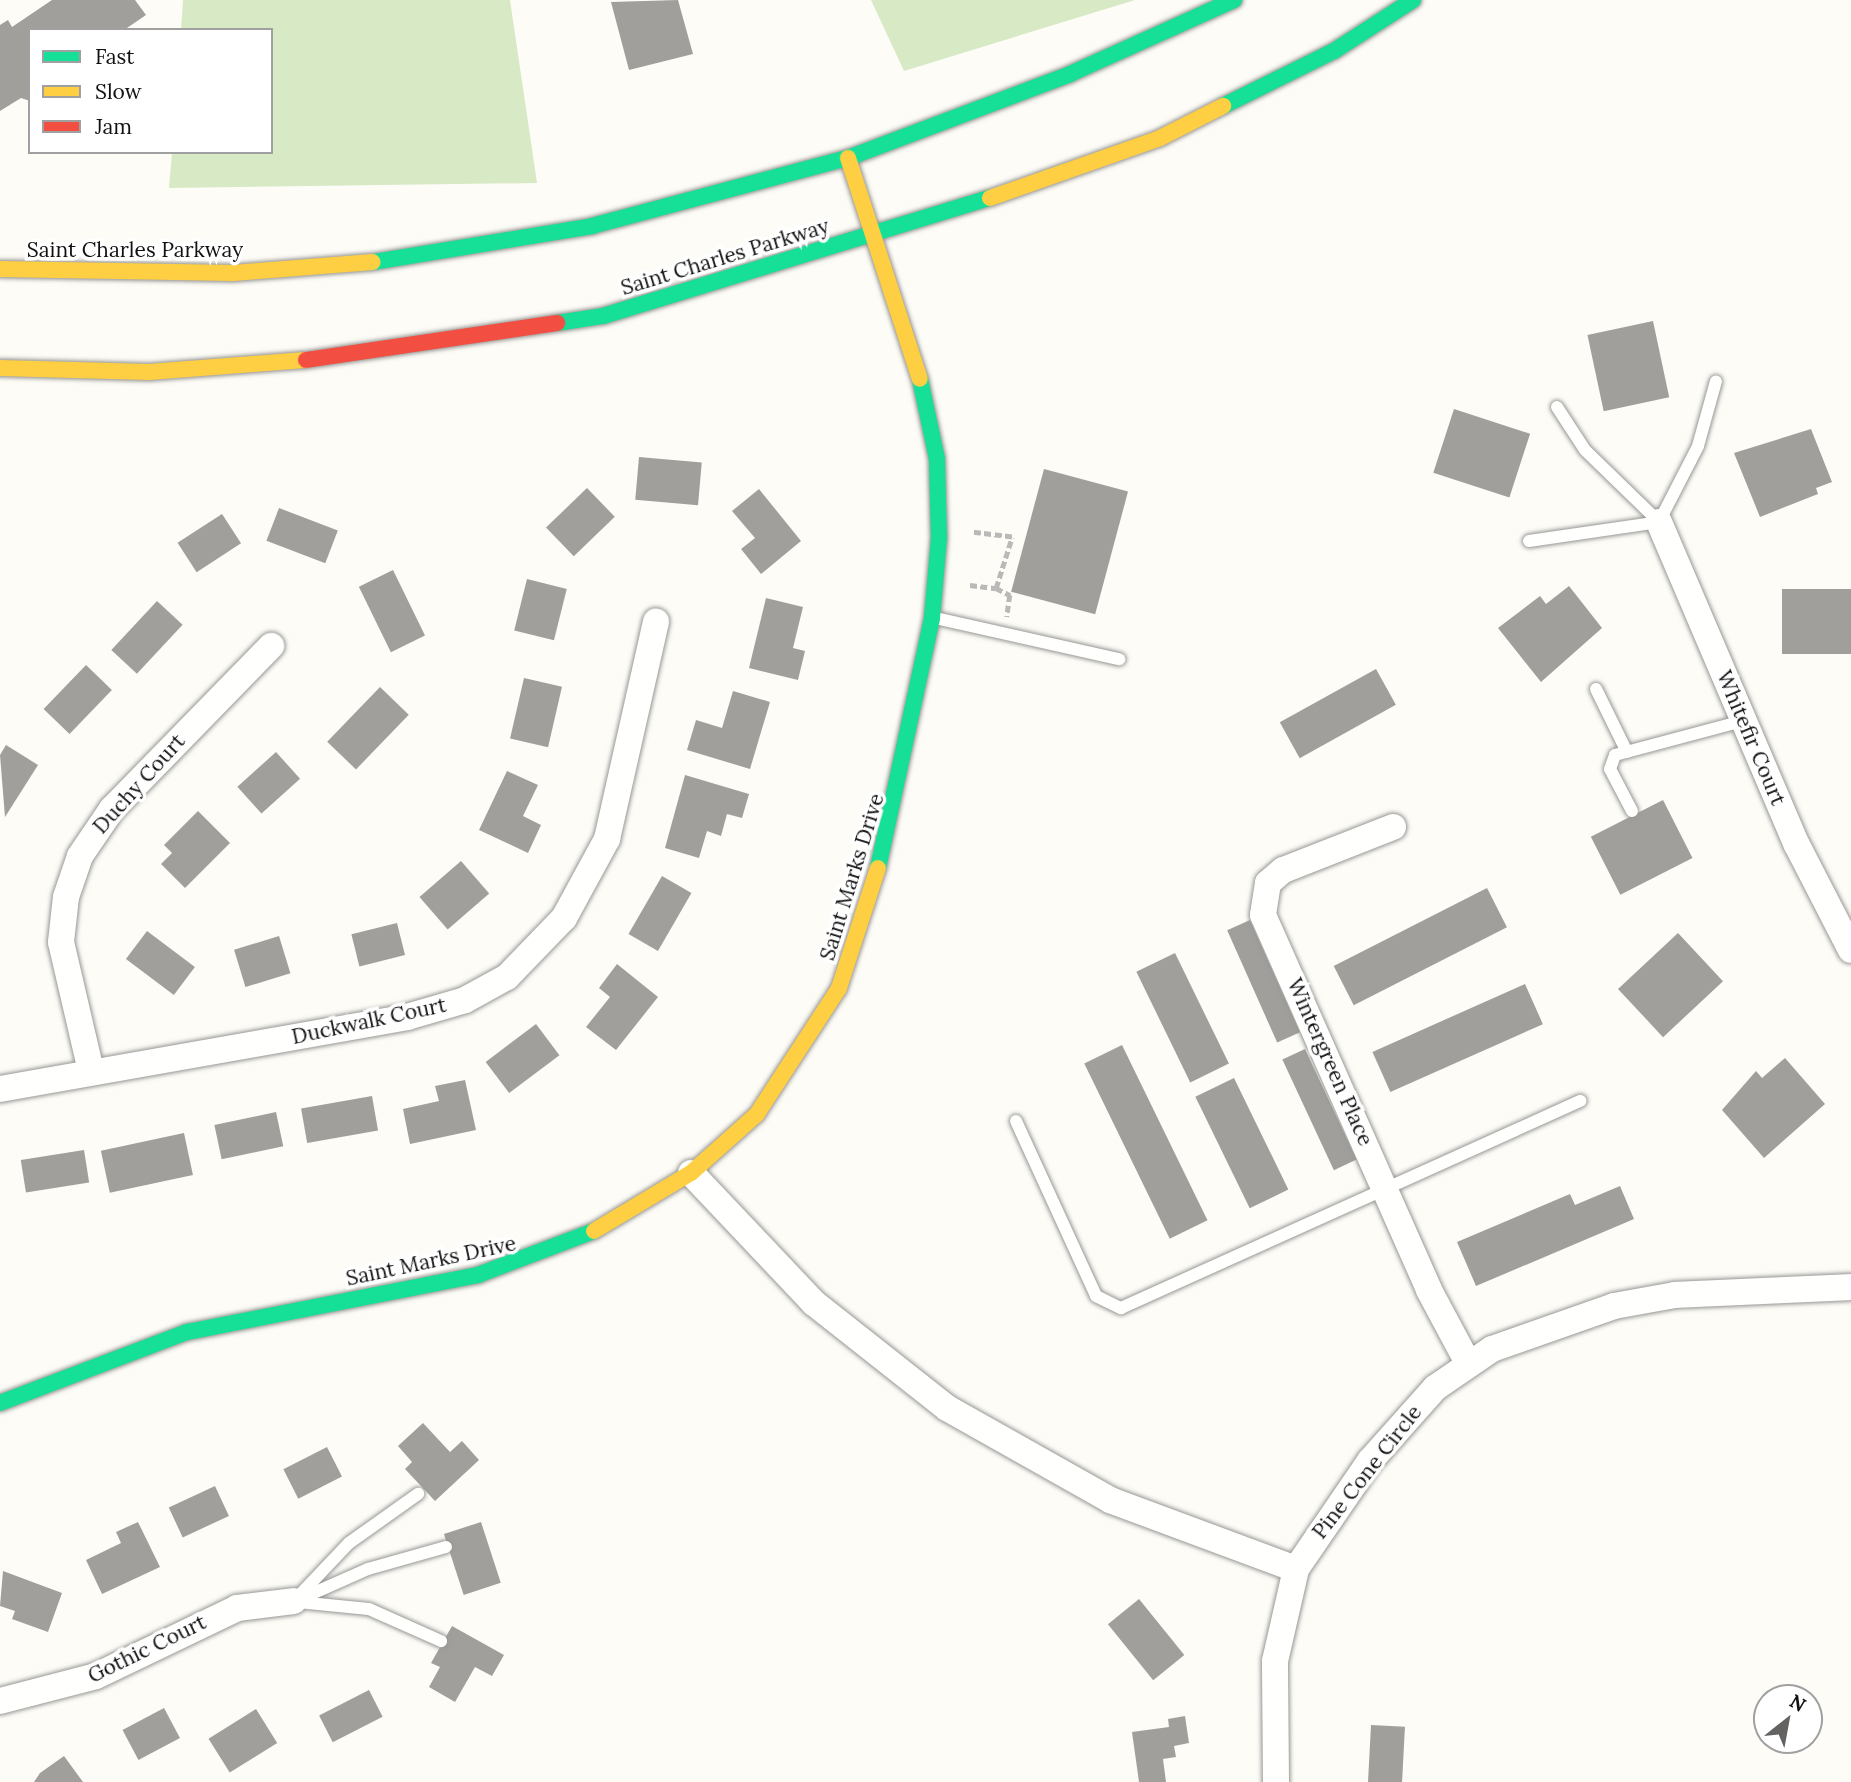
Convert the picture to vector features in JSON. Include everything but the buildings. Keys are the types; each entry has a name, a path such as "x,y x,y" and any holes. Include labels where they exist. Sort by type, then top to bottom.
{"main road":[{"name":"Saint Charles Parkway","path":"0,269 150,275 379,262 592,226 848,158 1070,74 1234,0"},
{"name":"Saint Charles Parkway","path":"0,368 149,372 351,356 603,316 1061,176 1221,113 1413,0"},
{"name":"Saint Marks Drive","path":"0,1403 187,1332 528,1261 625,1215 691,1173 757,1114 816,1032 839,988 860,934 905,773 932,618 937,459 912,339 879,232 848,158"}],"street":[{"name":"Whitefir Court","path":"1659,522 1743,721 1851,950"},
{"name":"Duckwalk Court","path":"0,1089 407,1017 465,1000 507,977 564,918 607,839 656,621"},
{"name":"Duchy Court","path":"91,1071 61,942 65,897 80,856 112,808 271,646"},
{"name":"Wintergreen Place","path":"1393,827 1283,870 1268,883 1262,904 1385,1190 1468,1363"},
{"path":"691,1173 814,1303 947,1408 1110,1500 1296,1569"},
{"name":"Pine Cone Circle","path":"1276,1782 1275,1661 1296,1569 1390,1437 1468,1363 1558,1322 1647,1298 1851,1287"},
{"name":"Gothic Court","path":"0,1702 96,1676 237,1608 294,1601"}],"lane":[{"path":"1659,522 1698,446 1716,381"},
{"path":"1557,407 1584,450 1659,522"},
{"path":"1529,541 1659,522"},
{"path":"932,618 1119,659"},
{"path":"1597,689 1628,752"},
{"path":"1632,811 1610,769 1615,755 1743,721"},
{"path":"1016,1121 1096,1296 1121,1308 1580,1101"},
{"path":"294,1601 349,1543 418,1494"},
{"path":"294,1601 368,1569 446,1547"},
{"path":"294,1601 369,1609 440,1641"}],"path":[{"path":"973,532 1012,537 996,588"},
{"path":"970,585 996,588 1010,595"}],"green space":[{"path":"183,0 510,0 537,183 169,188 172,154 273,154 273,28 181,28"},
{"path":"871,0 1135,0 904,71"}],"traffic: fast":[{"path":"373,262 592,226 848,158 1070,74 1234,0"},
{"path":"1223,106 1334,51 1413,0"},
{"path":"557,323 603,316 990,198"},
{"path":"878,868 932,618 939,538 937,459 920,379"},
{"path":"0,1403 187,1332 478,1275 594,1231"}],"traffic: slow":[{"path":"990,198 1160,138 1223,106"},
{"path":"848,158 920,379"},
{"path":"0,269 233,273 373,262"},
{"path":"0,368 149,372 306,360"},
{"path":"594,1231 691,1173 757,1114 839,988 878,868"}],"traffic: jam":[{"path":"306,360 557,323"}]}
